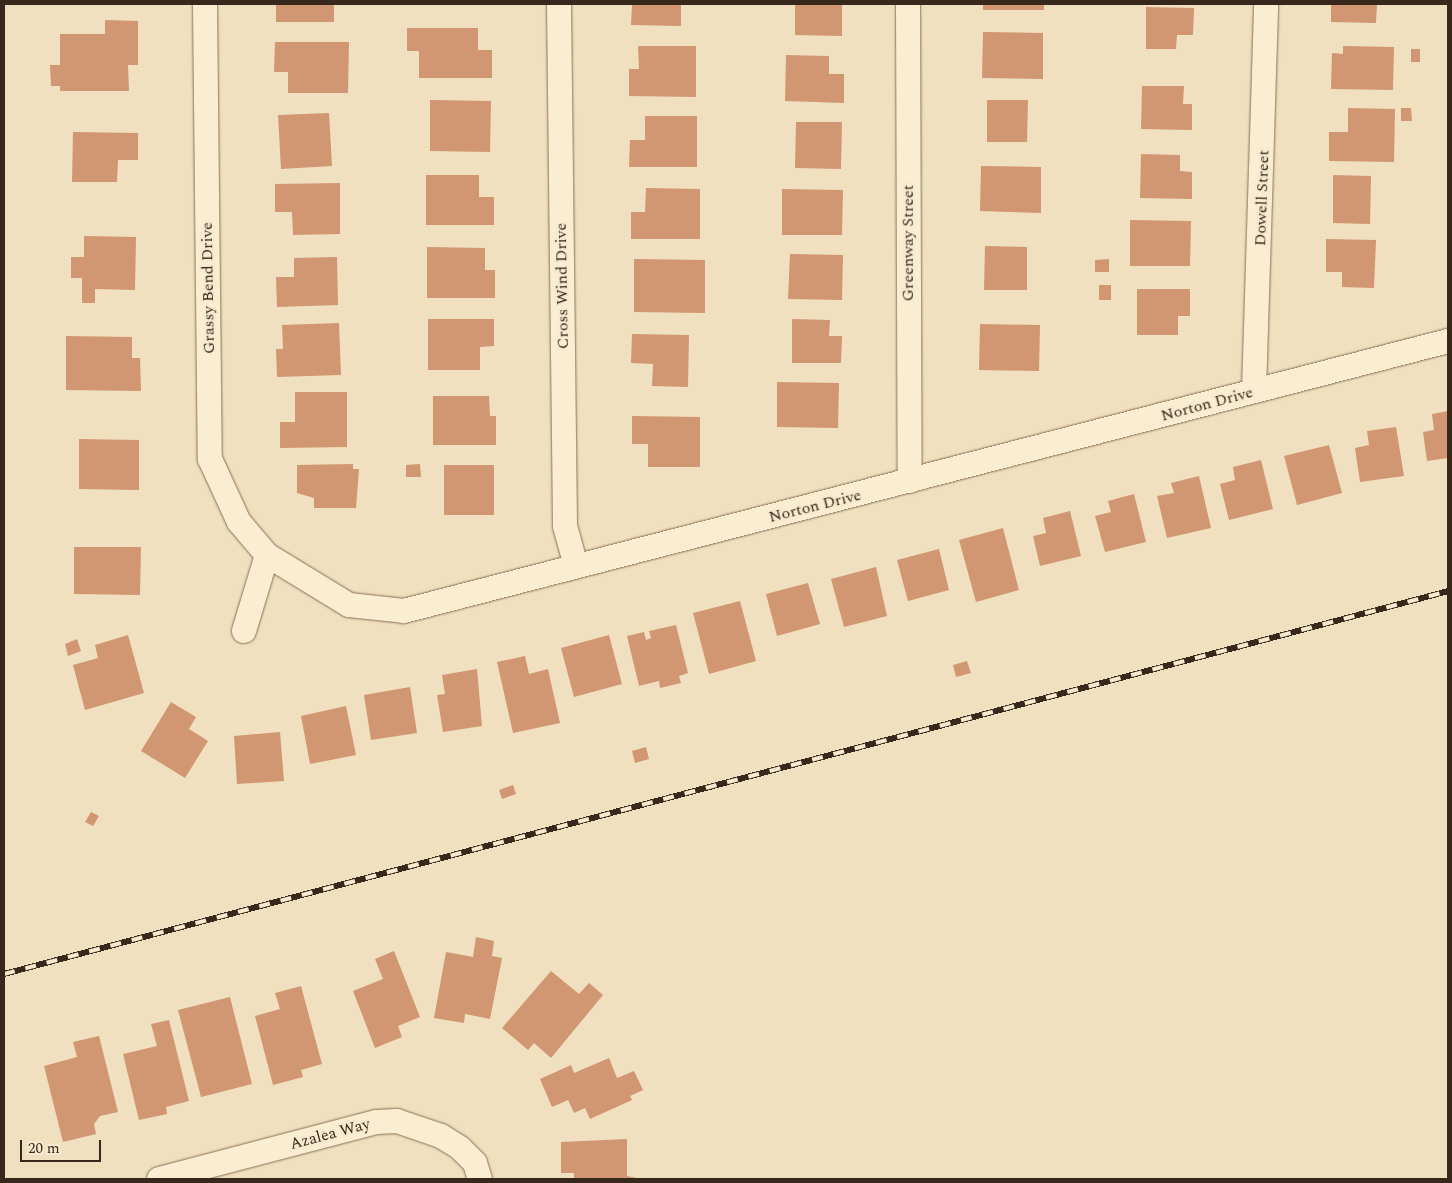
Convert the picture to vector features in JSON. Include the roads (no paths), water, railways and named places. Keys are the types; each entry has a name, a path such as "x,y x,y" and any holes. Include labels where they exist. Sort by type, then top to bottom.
{"street":[{"name":"Grassy Bend Drive","path":"205,4 210,460 239,522 268,555"},
{"name":"Cross Wind Drive","path":"559,4 565,526 576,566"},
{"name":"Greenway Street","path":"908,4 910,482"},
{"name":"Dowell Street","path":"1254,391 1266,4"},
{"name":"Norton Drive","path":"268,555 350,605 404,611 910,482 1448,341"},
{"path":"244,631 268,555"},
{"name":"Azalea Way","path":"159,1179 377,1122 397,1121 440,1136 460,1148 475,1163 480,1179"}],"railway":[{"path":"4,974 1448,591"}]}
